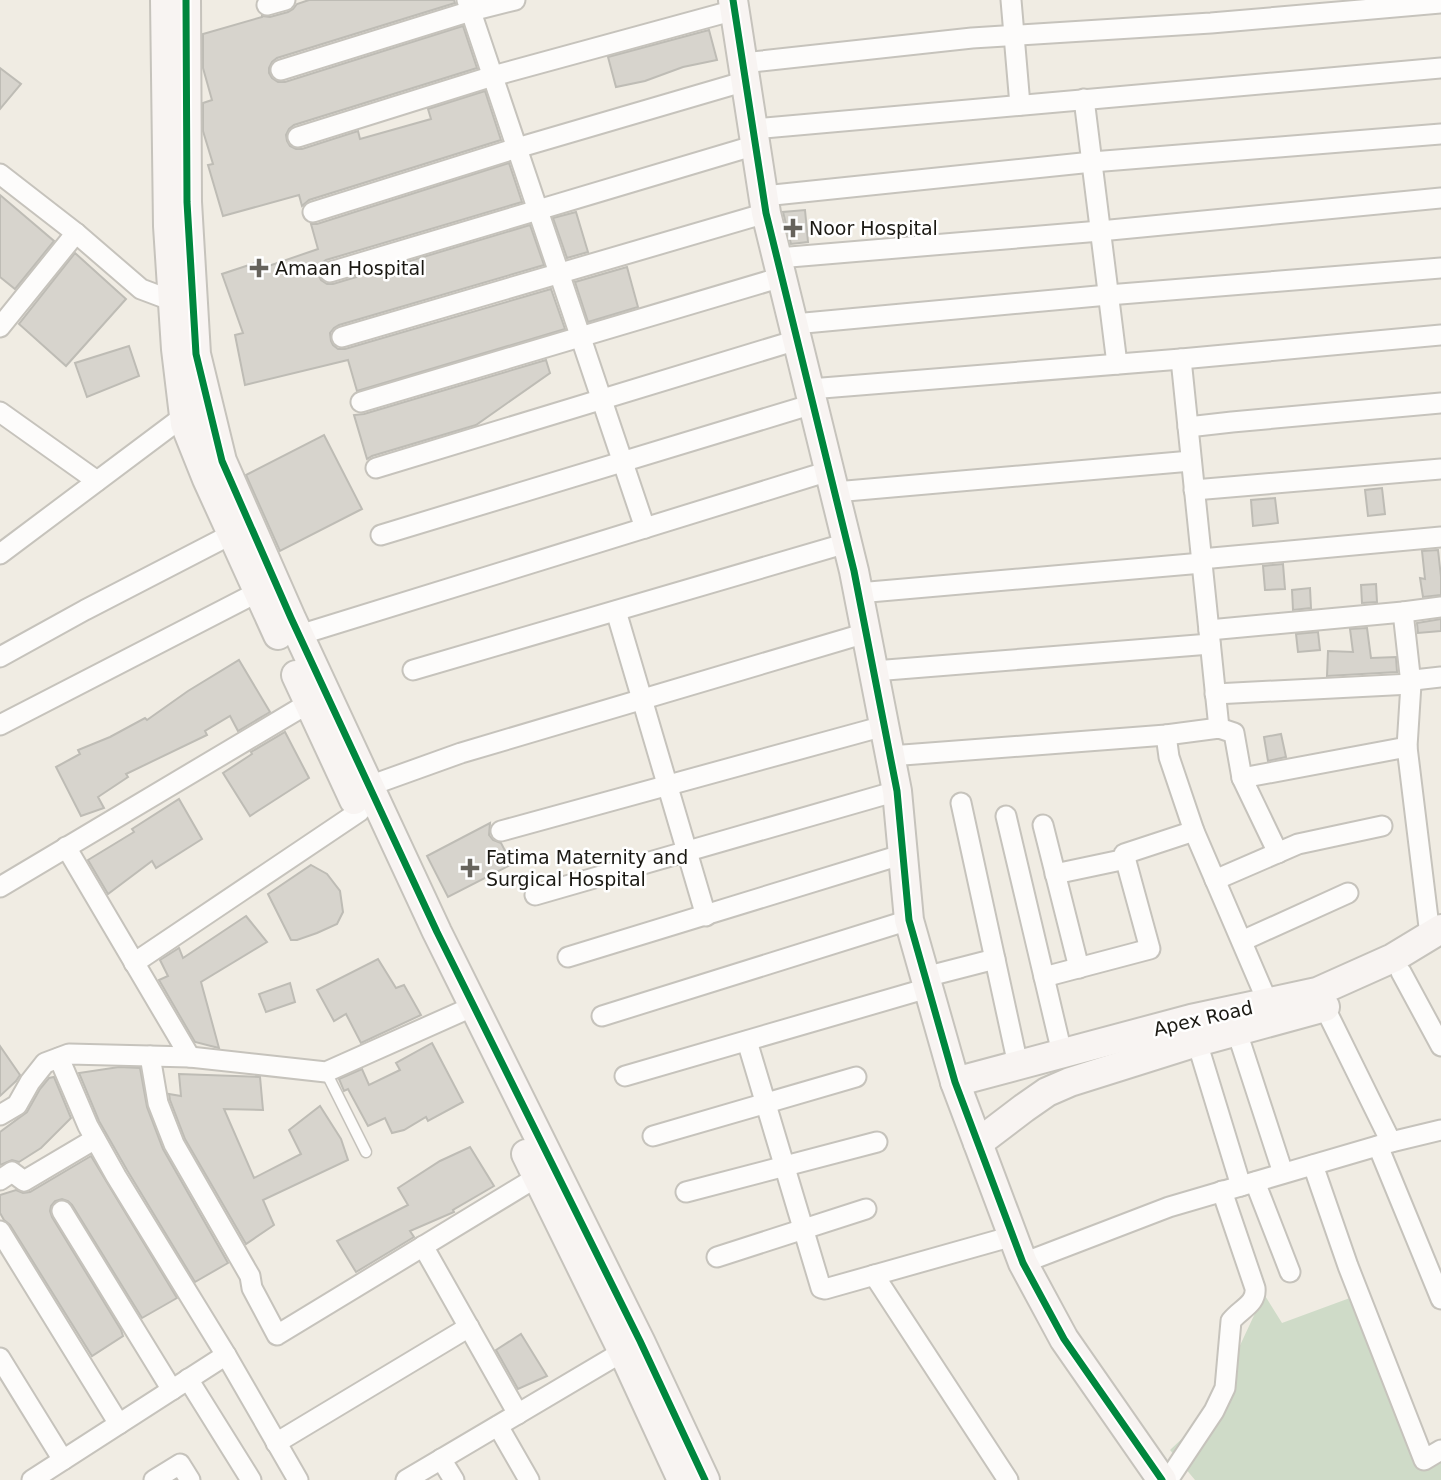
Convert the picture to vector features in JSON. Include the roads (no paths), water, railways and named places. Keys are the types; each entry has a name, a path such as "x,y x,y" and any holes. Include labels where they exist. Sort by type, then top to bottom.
{"street":[{"path":"165,0 168,226 176,349 196,410 222,461 299,635 317,698"},
{"path":"186,0 188,216 196,354 196,410 185,424 258,592 317,698 364,798 437,932 466,1009 632,1347 705,1480"},
{"path":"281,70 469,6 515,0"},
{"path":"1011,0 1020,105"},
{"path":"313,212 745,72 972,38 1211,23 1441,3"},
{"path":"298,137 734,5 765,205 847,543 897,790 909,920 955,1082 1023,1262 1064,1339 1163,1480"},
{"path":"469,6 645,528"},
{"path":"330,272 538,211 755,137 1020,105 1441,68"},
{"path":"1084,99 1116,364"},
{"path":"342,337 559,274 765,205 1092,162 1441,134"},
{"path":"0,174 76,233 141,289 173,301"},
{"path":"361,402 580,336 780,267 1100,231 1441,198"},
{"path":"0,327 76,233"},
{"path":"376,468 601,399 795,332 1108,295 1441,268"},
{"path":"381,536 622,462 811,397 1116,364 1441,335"},
{"path":"1181,359 1219,728"},
{"path":"1188,427 1441,403"},
{"path":"0,554 196,410"},
{"path":"0,412 97,481"},
{"path":"299,635 645,528 832,481 1191,461"},
{"path":"1194,490 1441,469"},
{"path":"0,657 232,534"},
{"path":"858,593 1441,537"},
{"path":"413,670 847,543"},
{"path":"0,725 258,592"},
{"path":"874,671 1210,637 1441,607"},
{"path":"616,611 706,916"},
{"path":"1403,612 1411,684 1407,747 1437,938"},
{"path":"134,963 364,798 461,753 866,633"},
{"path":"1215,694 1411,684 1414,680 1441,677"},
{"path":"0,887 317,698"},
{"path":"501,831 884,726"},
{"path":"890,756 1166,735 1219,728 1234,733 1242,778 1278,853"},
{"path":"1166,735 1169,757 1194,831 1268,1003"},
{"path":"1242,778 1407,747"},
{"path":"535,895 897,790"},
{"path":"961,803 1018,1065"},
{"path":"1006,816 1062,1053"},
{"path":"1043,825 1079,968"},
{"path":"1215,880 1298,844 1382,826"},
{"path":"1044,977 1150,949 1124,854 1194,831"},
{"path":"66,847 190,1057"},
{"path":"568,957 904,854"},
{"path":"1055,874 1126,859"},
{"path":"1242,941 1348,893"},
{"path":"601,1016 909,920"},
{"name":"Apex Road","path":"978,1143 1047,1092 1092,1074 1237,1032 1401,972 1437,938"},
{"name":"Apex Road","path":"955,1082 1191,1019 1268,1003 1321,1000 1393,958 1437,938"},
{"path":"625,1076 747,1041 995,960"},
{"path":"1401,972 1441,1046"},
{"path":"1321,1000 1384,1144 1441,1299"},
{"path":"0,1115 17,1105 45,1063 69,1054 190,1057 326,1072 466,1009"},
{"path":"1237,1032 1283,1174"},
{"path":"747,1041 821,1288 1013,1236"},
{"path":"1168,1480 1220,1399 1225,1388 1231,1321 1256,1294 1240,1186 1197,1042"},
{"path":"150,1056 158,1103 174,1144 250,1276 252,1288 277,1335 546,1172"},
{"path":"59,1058 88,1126 116,1177 226,1355 298,1480"},
{"path":"653,1136 856,1077"},
{"path":"1023,1262 1169,1207 1384,1144 1441,1131"},
{"path":"0,1180 12,1172 24,1181 95,1139"},
{"path":"686,1192 877,1142"},
{"path":"1313,1165 1348,1266 1424,1460 1441,1450"},
{"path":"1240,1186 1290,1272"},
{"path":"717,1257 866,1209"},
{"path":"62,1211 180,1385 251,1480"},
{"path":"0,1231 119,1424"},
{"path":"423,1247 518,1414"},
{"path":"874,1275 1008,1480"},
{"path":"276,1443 469,1327"},
{"path":"406,1480 632,1347"},
{"path":"632,1347 682,1480"},
{"path":"32,1480 226,1355"},
{"path":"0,1358 63,1460"},
{"path":"498,1426 529,1480"},
{"path":"441,1459 454,1480"},
{"path":"153,1480 180,1464 190,1480"}],"lane":[{"path":"326,1072 366,1152"}],"place":[{"name":"Noor Hospital","path":"793,228"},
{"name":"Amaan Hospital","path":"259,268"},
{"name":"Fatima Maternity and Surgical Hospital","path":"470,868"}]}
